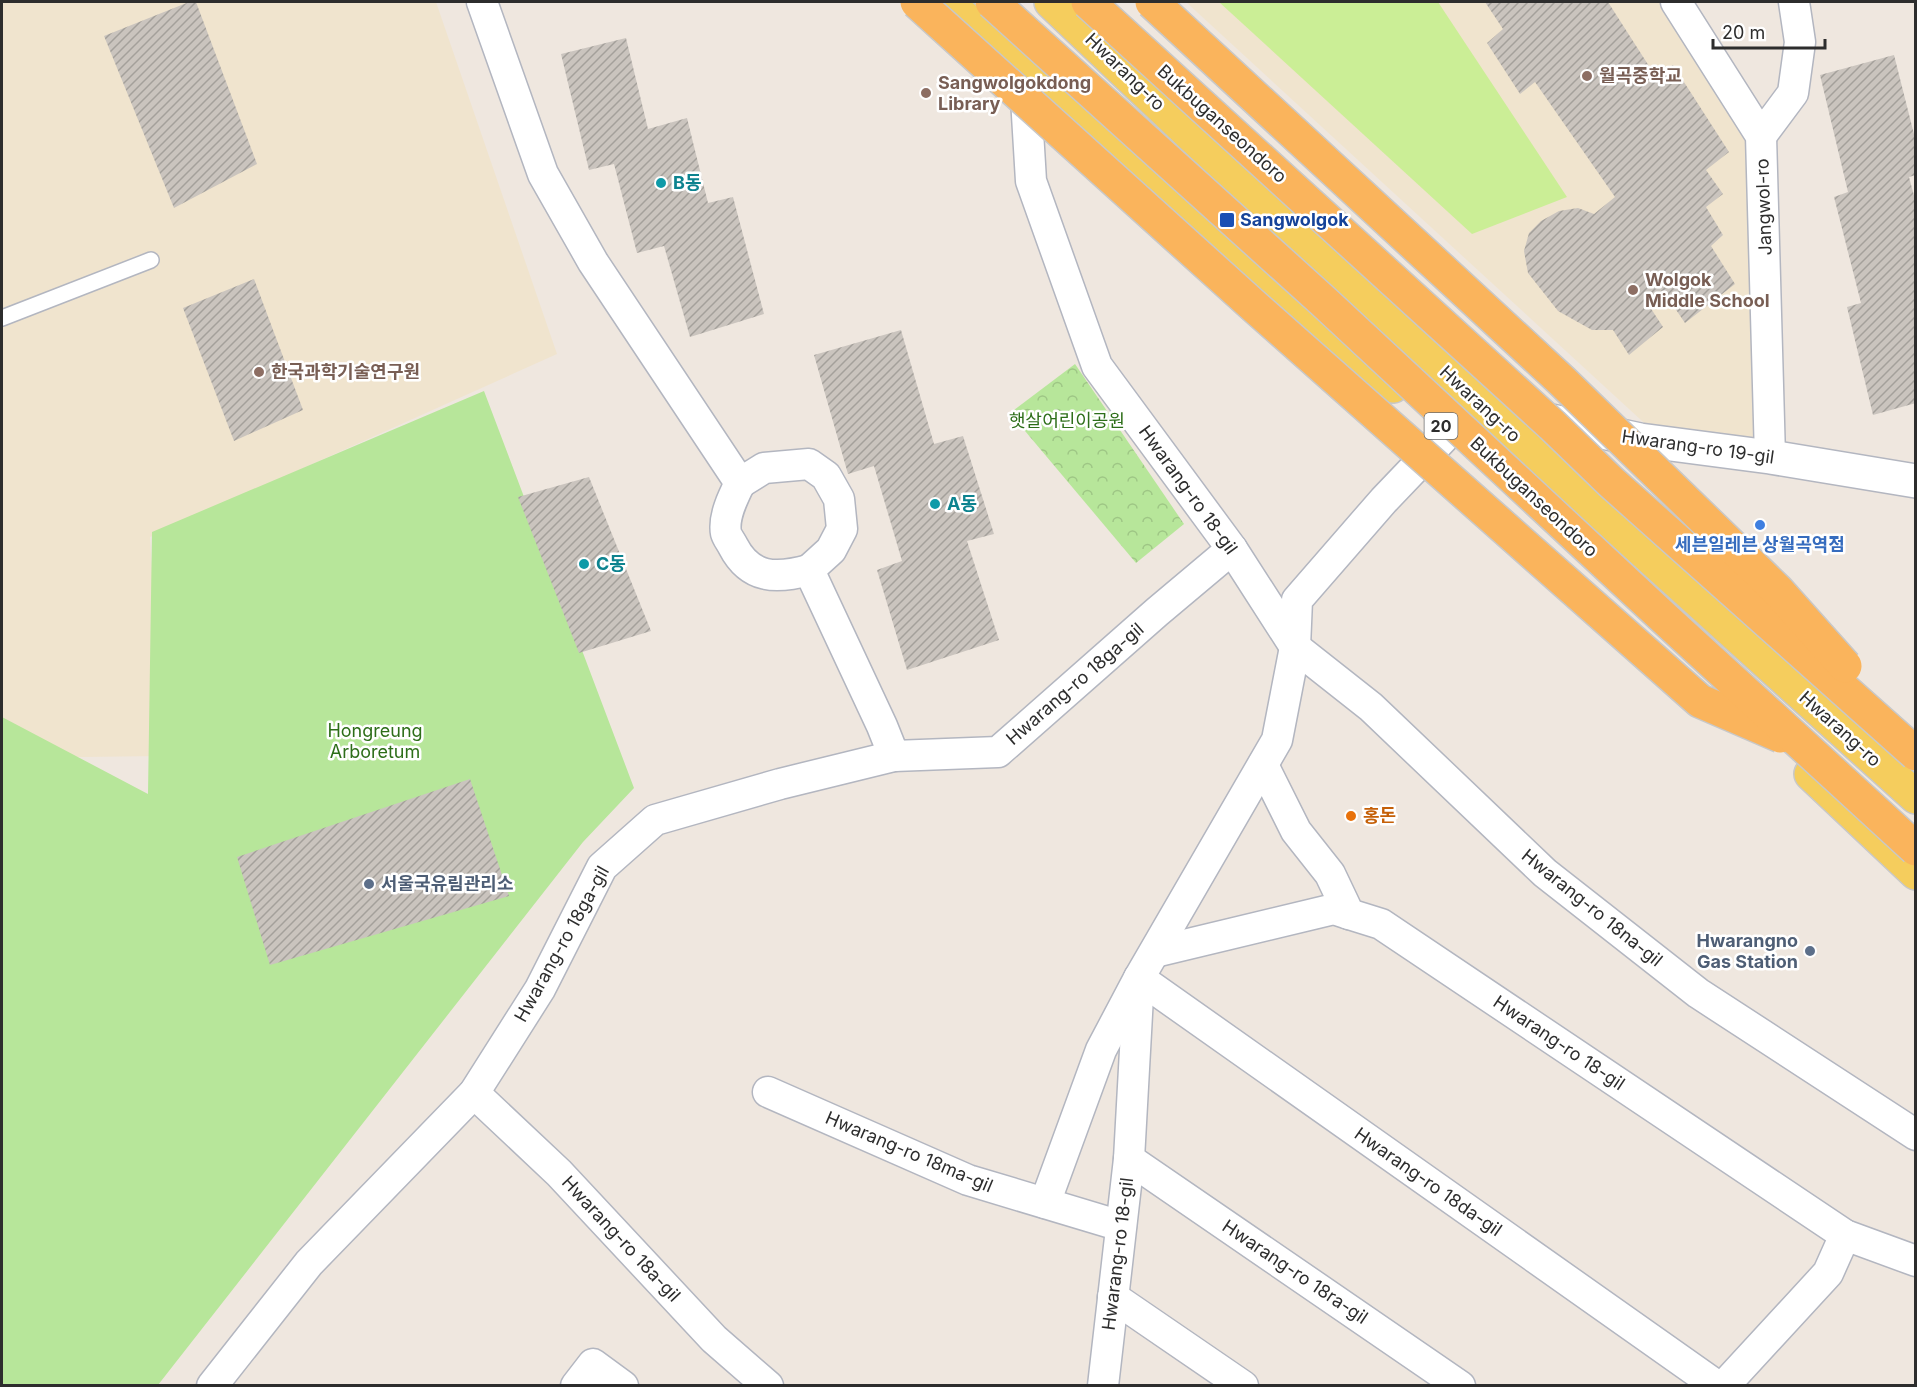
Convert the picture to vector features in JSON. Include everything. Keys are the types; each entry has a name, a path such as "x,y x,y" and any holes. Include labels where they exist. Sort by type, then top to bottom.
{"highway":[{"path":"917,2 1255,307 1700,701 1803,746"},
{"name":"Bukbuganseondoro","path":"992,2 1332,309 1916,849"},
{"name":"Bukbuganseondoro","path":"1088,2 1552,425 1611,482 1916,754"},
{"path":"1152,2 1561,380 1778,591 1916,746"}],"main road":[{"name":"20","path":"947,2 1152,183 1449,432 1916,873"},
{"name":"Hwarang-ro","path":"1051,2 1482,406 1916,797"}],"street":[{"path":"482,2 543,174 593,262 740,483"},
{"name":"Jangwol-ro","path":"1676,2 1761,136 1770,457"},
{"name":"Jangwol-ro","path":"1761,136 1793,93 1800,42 1794,2"},
{"name":"Hwarang-ro 18-gil","path":"1025,73 1031,182 1097,366 1232,549 1295,647 1277,740 1139,978 1101,1050 1045,1203"},
{"name":"Hwarang-ro 19-gil","path":"1482,406 1640,440 1770,457 1916,481"},
{"path":"1295,647 1297,600 1384,500 1449,432"},
{"path":"809,464 826,476 839,499 842,529 831,550 809,570 789,576 769,576 752,568 737,554 726,533 729,507 740,483 764,468 788,465 809,464"},
{"name":"Hwarang-ro 18ga-gil","path":"212,1386 309,1263 474,1093 540,989 602,867 655,820 780,784 894,756 998,752 1232,549"},
{"path":"809,570 894,756"},
{"name":"Hwarang-ro 18na-gil","path":"1295,647 1371,707 1545,873 1698,993 1916,1135"},
{"path":"1263,765 1296,831 1330,874 1348,914"},
{"name":"Hwarang-ro 18-gil","path":"1155,952 1334,909 1381,924 1845,1235 1916,1261"},
{"name":"Hwarang-ro 18-gil","path":"1103,1386 1129,1159 1139,978"},
{"name":"Hwarang-ro 18da-gil","path":"1139,978 1718,1386"},
{"name":"Hwarang-ro 18ma-gil","path":"768,1092 968,1180 1121,1226"},
{"name":"Hwarang-ro 18a-gil","path":"474,1093 559,1173 714,1339 768,1386"},
{"name":"Hwarang-ro 18ra-gil","path":"1129,1159 1460,1386"},
{"path":"1724,1386 1828,1273 1845,1235"},
{"path":"1113,1297 1243,1386"},
{"path":"576,1386 593,1364 623,1386"}],"lane":[{"path":"2,318 151,260"}],"shaded area":[{"name":"한국과학기술연구원","path":"2,2 436,2 557,354 150,537 162,756 2,758"},
{"name":"Wolgok Middle School","path":"1186,2 1672,2 1761,136 1770,457 1666,443"}],"green space":[{"path":"1219,2 1438,2 1567,197 1472,234"},
{"name":"햇살어린이공원","path":"1075,364 1184,524 1136,563 1010,413"},
{"name":"Hongreung Arboretum","path":"484,391 634,788 583,842 158,1385 2,1385 2,717 148,794 152,532"}],"building":[{"path":"189,2 196,2 257,164 174,208 104,36"},
{"path":"1485,2 1608,2 1656,77 1673,65 1729,152 1706,170 1723,194 1706,207 1723,235 1711,246 1735,284 1685,323 1664,292 1648,304 1663,327 1629,355 1613,330 1592,330 1558,311 1528,273 1524,251 1529,233 1541,221 1559,211 1578,208 1594,214 1615,197 1535,82 1520,94 1487,43 1503,29"},
{"name":"B동","path":"626,38 648,129 687,118 708,203 733,197 764,314 690,337 664,246 637,253 614,164 589,170 561,54"},
{"path":"1894,55 1916,142 1916,175 1909,177 1916,203 1916,403 1873,415 1847,307 1861,303 1834,197 1848,192 1820,75"},
{"path":"254,279 303,410 234,441 183,308"},
{"name":"A동","path":"901,330 934,444 963,436 994,534 967,541 999,640 907,670 877,570 902,561 874,466 848,474 814,355"},
{"name":"C동","path":"589,477 651,631 579,653 518,497"},
{"path":"470,779 509,896 270,965 237,857"}],"place":[{"name":"월곡중학교","path":"1587,76"},
{"name":"Sangwolgokdong Library","path":"926,93"},
{"name":"B동","path":"661,183"},
{"name":"Sangwolgok","path":"1227,220"},
{"name":"Wolgok Middle School","path":"1633,290"},
{"name":"한국과학기술연구원","path":"259,372"},
{"name":"A동","path":"935,504"},
{"name":"세븐일레븐 상월곡역점","path":"1760,525"},
{"name":"C동","path":"584,564"},
{"name":"홍돈","path":"1351,816"},
{"name":"서울국유림관리소","path":"369,884"},
{"name":"Hwarangno Gas Station","path":"1810,951"}]}
